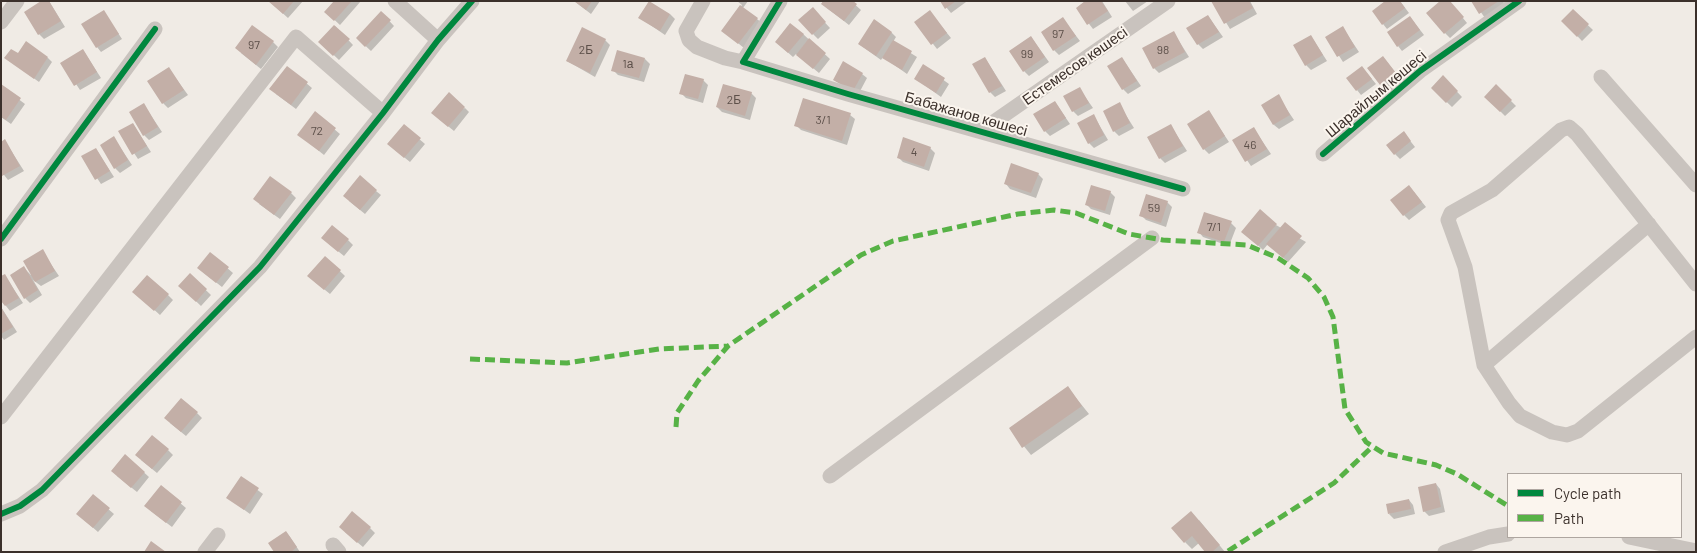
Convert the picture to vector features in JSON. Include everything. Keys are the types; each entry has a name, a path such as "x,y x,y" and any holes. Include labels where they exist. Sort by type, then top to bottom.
{"street":[{"path":"1,22 17,1"},
{"path":"394,1 438,40"},
{"path":"1,514 20,506 42,490 260,267 383,113 438,40 472,1"},
{"name":"Бабажанов көшесі","path":"703,1 686,31 689,40 697,46 725,58 1183,189"},
{"path":"743,62 780,1"},
{"name":"Естемесов көшесі","path":"981,131 1168,1"},
{"name":"Шарайлым көшесі","path":"1323,154 1420,71 1518,1"},
{"path":"1,239 155,29"},
{"path":"1,417 296,37 383,113"},
{"path":"1601,77 1696,185"},
{"path":"1696,284 1577,134 1569,127 1561,130 1492,190 1451,213 1448,220 1465,267 1484,365 1520,416 1552,432 1567,435 1578,431 1696,337"},
{"path":"1484,365 1649,224"},
{"path":"830,476 1152,238"},
{"path":"1445,552 1489,537 1507,534"},
{"path":"205,552 218,535"},
{"path":"1634,538 1696,551"}],"building":[{"path":"41,1 49,1 61,21 38,35 24,12"},
{"path":"268,1 294,1 283,14"},
{"path":"334,1 352,1 334,21 324,12"},
{"path":"574,1 592,1 586,10"},
{"path":"649,1 670,14 660,31 638,18"},
{"path":"823,1 853,1 857,4 844,21 821,4"},
{"path":"940,1 956,1 945,9"},
{"path":"1085,1 1101,1 1108,11 1087,25 1076,8"},
{"path":"1211,1 1249,1 1253,8 1224,24"},
{"path":"1385,1 1400,1 1405,8 1382,25 1372,11"},
{"path":"1440,1 1450,1 1464,17 1444,34 1426,13"},
{"path":"1471,1 1499,1 1479,14"},
{"path":"740,5 758,18 738,44 721,31"},
{"path":"813,7 826,22 812,35 798,20"},
{"path":"1573,9 1589,24 1577,37 1561,21"},
{"path":"104,10 119,34 96,48 81,24"},
{"path":"930,10 947,33 931,45 914,22"},
{"path":"381,11 391,20 365,47 356,38"},
{"path":"1208,15 1219,32 1197,45 1186,28"},
{"path":"1410,16 1420,30 1397,47 1387,32"},
{"path":"1063,17 1076,36 1053,51 1041,32"},
{"path":"874,19 892,32 876,56 858,44"},
{"path":"790,23 804,34 788,53 775,42"},
{"path":"252,25 274,41 256,65 235,48"},
{"path":"334,25 350,39 333,56 318,42"},
{"path":"1343,26 1355,47 1337,57 1325,37"},
{"path":"582,27 606,39 590,73 566,61"},
{"path":"1174,31 1185,52 1153,69 1142,48"},
{"path":"1311,35 1323,55 1305,66 1293,45"},
{"path":"1031,36 1045,57 1023,72 1009,51"},
{"path":"809,38 826,53 813,69 796,55"},
{"path":"893,40 912,51 902,70 882,58"},
{"path":"26,41 48,57 34,79 4,58 11,49 18,53"},
{"path":"83,49 97,72 74,86 60,63"},
{"path":"617,50 645,58 639,78 611,71"},
{"path":"1383,56 1396,73 1380,85 1367,68"},
{"path":"985,57 1002,86 989,93 972,64"},
{"path":"1122,57 1137,81 1122,90 1107,66"},
{"path":"843,61 863,73 853,91 833,80"},
{"path":"923,64 945,78 936,93 914,79"},
{"path":"287,66 308,82 291,105 269,89"},
{"path":"1362,66 1372,79 1356,91 1346,78"},
{"path":"169,67 184,90 162,104 147,81"},
{"path":"685,74 704,79 698,99 679,94"},
{"path":"1443,75 1458,91 1446,103 1431,88"},
{"path":"1,84 21,98 6,120 1,117"},
{"path":"723,84 752,92 745,116 716,107"},
{"path":"1496,84 1512,100 1500,112 1484,97"},
{"path":"1080,87 1089,103 1072,112 1063,96"},
{"path":"449,92 465,107 448,127 431,113"},
{"path":"1279,94 1290,115 1273,125 1261,105"},
{"path":"803,98 851,113 842,141 794,126"},
{"path":"1055,101 1066,118 1044,132 1033,114"},
{"path":"1120,102 1130,123 1113,132 1103,111"},
{"path":"144,103 158,127 143,136 129,112"},
{"path":"1209,110 1225,136 1203,150 1187,124"},
{"path":"315,111 336,128 319,151 297,135"},
{"path":"1094,114 1104,135 1088,144 1077,123"},
{"path":"133,123 147,146 132,155 118,131"},
{"path":"404,124 421,138 404,158 387,144"},
{"path":"1171,124 1183,146 1159,159 1147,137"},
{"path":"1254,127 1267,149 1245,162 1232,140"},
{"path":"1404,131 1411,141 1394,155 1386,145"},
{"path":"114,136 128,160 114,169 100,145"},
{"path":"903,137 931,147 924,167 897,158"},
{"path":"5,139 20,166 2,176 1,142"},
{"path":"96,148 110,171 95,180 81,156"},
{"path":"1011,163 1039,173 1031,193 1004,184"},
{"path":"360,175 377,190 360,210 343,196"},
{"path":"270,176 292,192 274,215 253,199"},
{"path":"1091,185 1111,191 1105,211 1085,205"},
{"path":"1409,185 1422,202 1403,216 1390,200"},
{"path":"1146,194 1168,201 1161,223 1139,216"},
{"path":"1260,209 1277,224 1258,246 1241,232"},
{"path":"1204,212 1232,221 1224,242 1197,233"},
{"path":"1285,222 1302,236 1283,258 1266,244"},
{"path":"332,225 349,239 338,252 321,238"},
{"path":"43,249 55,271 35,282 23,261"},
{"path":"210,252 229,267 216,283 197,268"},
{"path":"325,256 341,270 324,290 307,276"},
{"path":"24,266 38,290 24,299 10,275"},
{"path":"190,273 207,289 196,302 178,286"},
{"path":"5,274 19,298 5,306 1,301 1,276"},
{"path":"147,275 169,294 154,311 132,292"},
{"path":"1,307 13,327 1,334"},
{"path":"1068,386 1082,406 1022,448 1009,428"},
{"path":"181,398 198,412 181,432 164,418"},
{"path":"152,435 169,449 152,469 135,455"},
{"path":"125,454 145,472 131,488 111,471"},
{"path":"241,476 259,488 244,510 226,498"},
{"path":"1436,483 1441,507 1423,512 1418,487"},
{"path":"161,485 182,502 166,523 144,506"},
{"path":"93,494 110,508 93,528 76,514"},
{"path":"1409,499 1411,509 1388,514 1386,504"},
{"path":"352,511 371,527 357,543 339,527"},
{"path":"1191,511 1220,545 1212,552 1205,552 1192,536 1184,543 1171,528"},
{"path":"286,531 297,547 291,552 274,552 268,543"},
{"path":"151,541 166,552 144,552"}],"marked path":[{"path":"676,427 677,413 698,381 728,346 861,255 893,241 1018,214 1054,210 1076,213 1129,234 1163,240 1247,245 1278,258 1308,278 1324,297 1333,317 1345,409 1366,442 1383,453 1436,465 1457,474 1507,505"},
{"path":"470,359 567,363 659,349 728,346"},
{"path":"1228,551 1334,483 1373,446"}],"cycle path":[{"path":"1,514 20,506 42,490 260,267 383,113 438,40 472,1"},
{"path":"780,1 743,62 848,94 1183,189"},
{"path":"1323,154 1420,71 1519,1"},
{"path":"1,239 155,29"}]}
